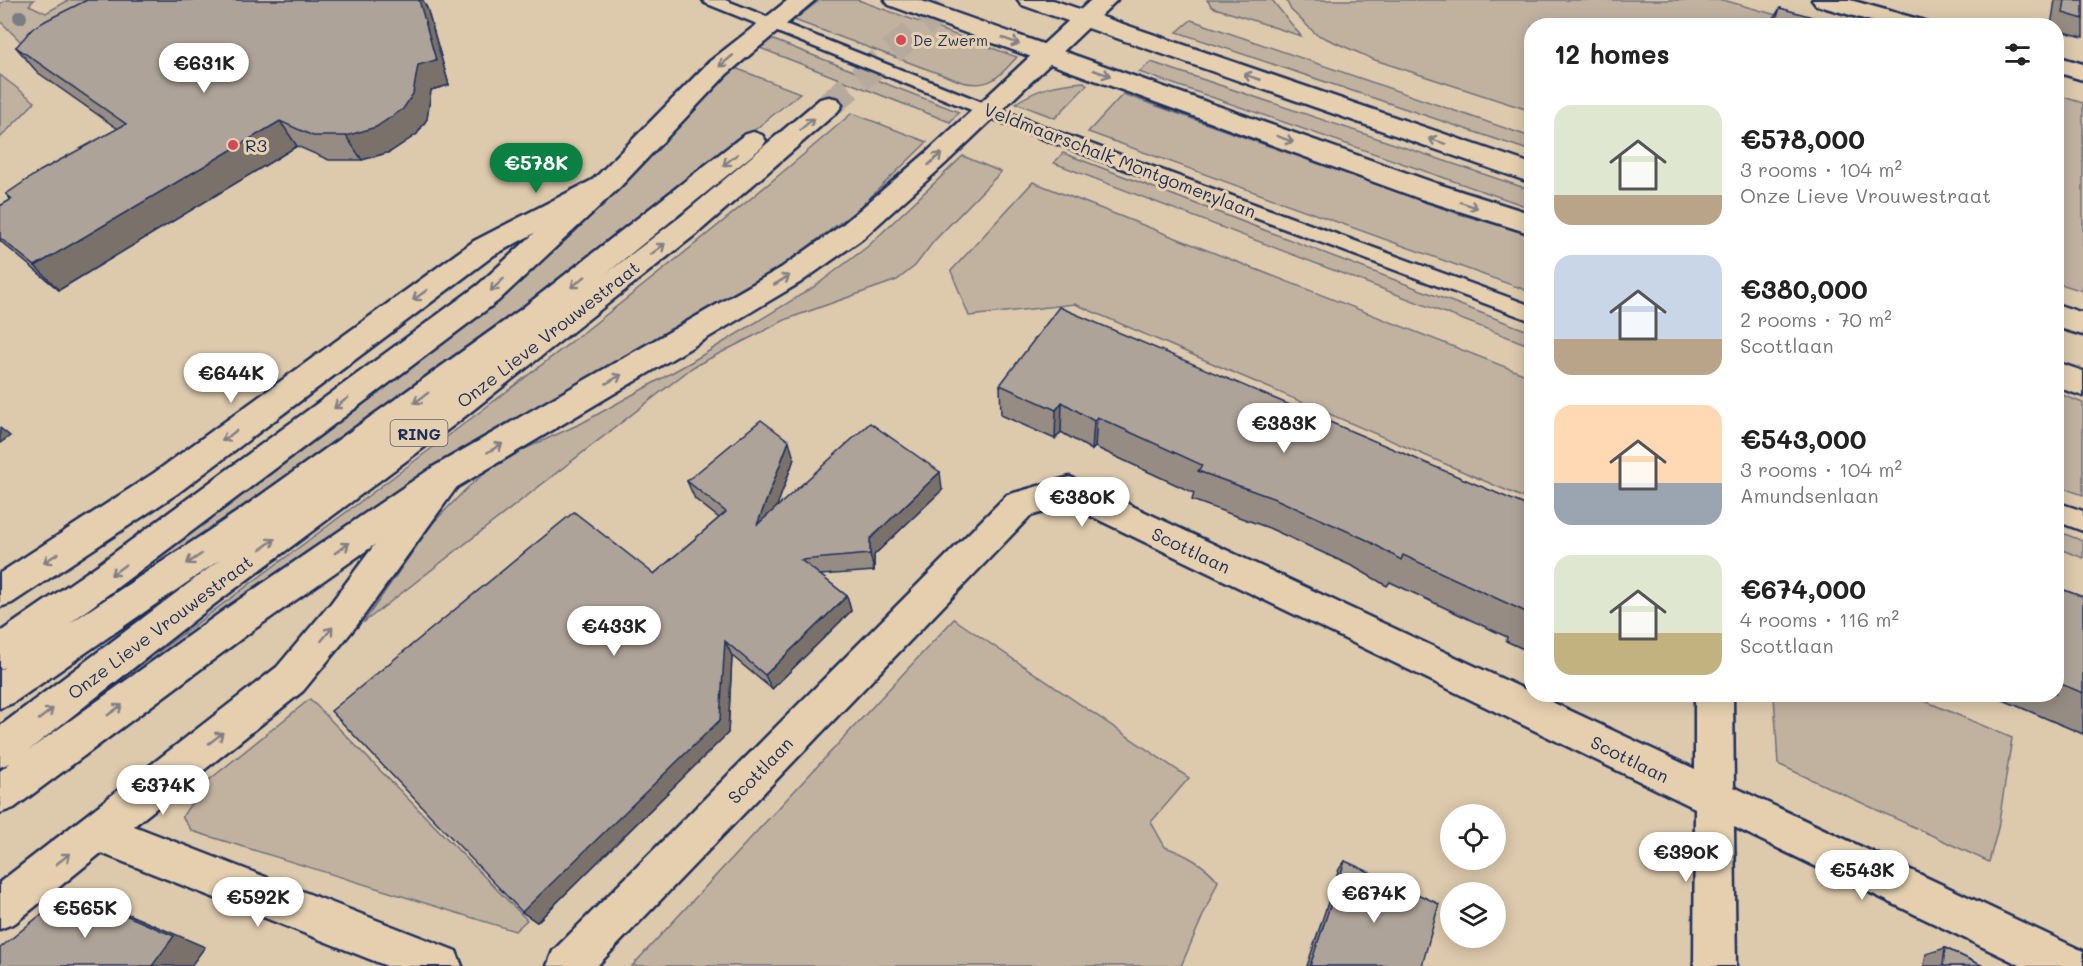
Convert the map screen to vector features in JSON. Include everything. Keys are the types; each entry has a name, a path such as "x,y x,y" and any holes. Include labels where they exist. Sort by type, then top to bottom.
{"main road":[{"path":"0,651 111,575 488,293 610,180 704,81 803,0"},
{"path":"897,0 1428,191 1524,221"},
{"path":"1030,0 1524,171"},
{"path":"0,795 240,619 445,477 791,275 852,232 1105,0"},
{"path":"1824,0 1888,18"},
{"path":"2064,66 2083,72"},
{"name":"Onze Lieve Vrouwestraat","path":"0,691 252,520 531,318 657,220 819,100 690,224 443,416 194,599 0,749"},
{"path":"0,592 166,483 484,248 610,180"},
{"path":"2064,318 2083,324"},
{"path":"2064,377 2083,384"},
{"path":"0,908 290,679 344,614 445,477"},
{"name":"Scottlaan","path":"568,966 1018,505 1070,491 1715,800 2068,966"},
{"path":"1714,702 1715,966"},
{"path":"97,832 441,966"}],"lane":[{"name":"Veldmaarschalk Montgomerylaan","path":"711,0 987,110 1524,311"},
{"path":"2064,514 2083,521"}],"shaded area":[{"path":"6,0 34,0 29,5 46,13 69,0 192,0 32,53 0,21 0,4"},
{"path":"820,0 858,0 1017,57 994,79 980,84 962,82 794,20"},
{"path":"1207,0 1272,0 1301,36 1212,7"},
{"path":"1286,0 1723,0 1787,18 1524,18 1524,109 1375,60 1316,34 1291,10"},
{"path":"1191,20 1524,135 1524,149 1177,32"},
{"path":"771,39 959,112 950,122 760,48"},
{"path":"1151,62 1524,188 1524,206 1139,72"},
{"path":"735,68 800,93 704,170 507,319 306,462 0,672 0,662 519,279 608,198 704,96"},
{"path":"0,75 35,102 0,138"},
{"path":"1084,82 1087,85 1055,118 1016,103 1049,88"},
{"path":"1123,94 1459,214 1524,232 1524,289 1088,132"},
{"path":"2064,97 2083,103 2083,291 2064,285"},
{"path":"852,113 927,142 857,210 770,275 0,771 539,367 749,200"},
{"path":"1063,153 1524,329 1524,343 1054,163"},
{"path":"963,156 1001,172 934,241 915,266 897,280 787,319 693,367 363,623 432,524 467,488 492,467 520,451 582,423 691,362 814,287 867,247"},
{"path":"1033,182 1524,374 1524,498 1075,304 969,316 951,271"},
{"path":"2064,396 2083,403 2083,495 2064,488"},
{"path":"2064,534 2083,541 2083,558 2064,551"},
{"path":"954,619 1189,778 1151,822 1165,847 1194,860 1218,881 1181,966 632,966"},
{"path":"310,699 527,920 515,931 192,831 182,817 204,784"},
{"path":"1774,702 1927,702 2012,738 1998,828 1989,862 1778,764"}],"building":[{"name":"R3","path":"87,0 419,0 436,60 418,65 413,94 403,109 376,127 346,136 313,136 280,121 35,266 0,238 0,206 12,199 6,194 40,171 126,124 16,47 33,28"},
{"path":"2065,0 2083,0 2083,19 2063,13"},
{"path":"1780,8 1816,18 1777,18"},
{"path":"1059,307 1524,505 1524,611 1403,555 1401,560 1367,540 1278,500 1198,471 1202,465 1097,417 1094,421 1062,402 1056,410 1000,385"},
{"path":"761,420 789,441 757,525 870,423 940,472 870,539 870,554 801,560 847,596 765,675 725,641 720,720 522,912 331,711 574,512 654,574 726,512 687,481"},
{"path":"2064,590 2083,597 2083,693 2064,685"},
{"path":"1345,861 1439,904 1422,966 1310,966"},
{"path":"77,901 95,902 174,936 152,966 0,966 0,948 38,917 59,906"},
{"path":"1945,948 1983,966 1943,966"}],"tunnel":[{"path":"829,105 951,0"}],"place":[{"name":"De Zwerm","path":"901,40"},
{"name":"R3","path":"233,145"}]}
